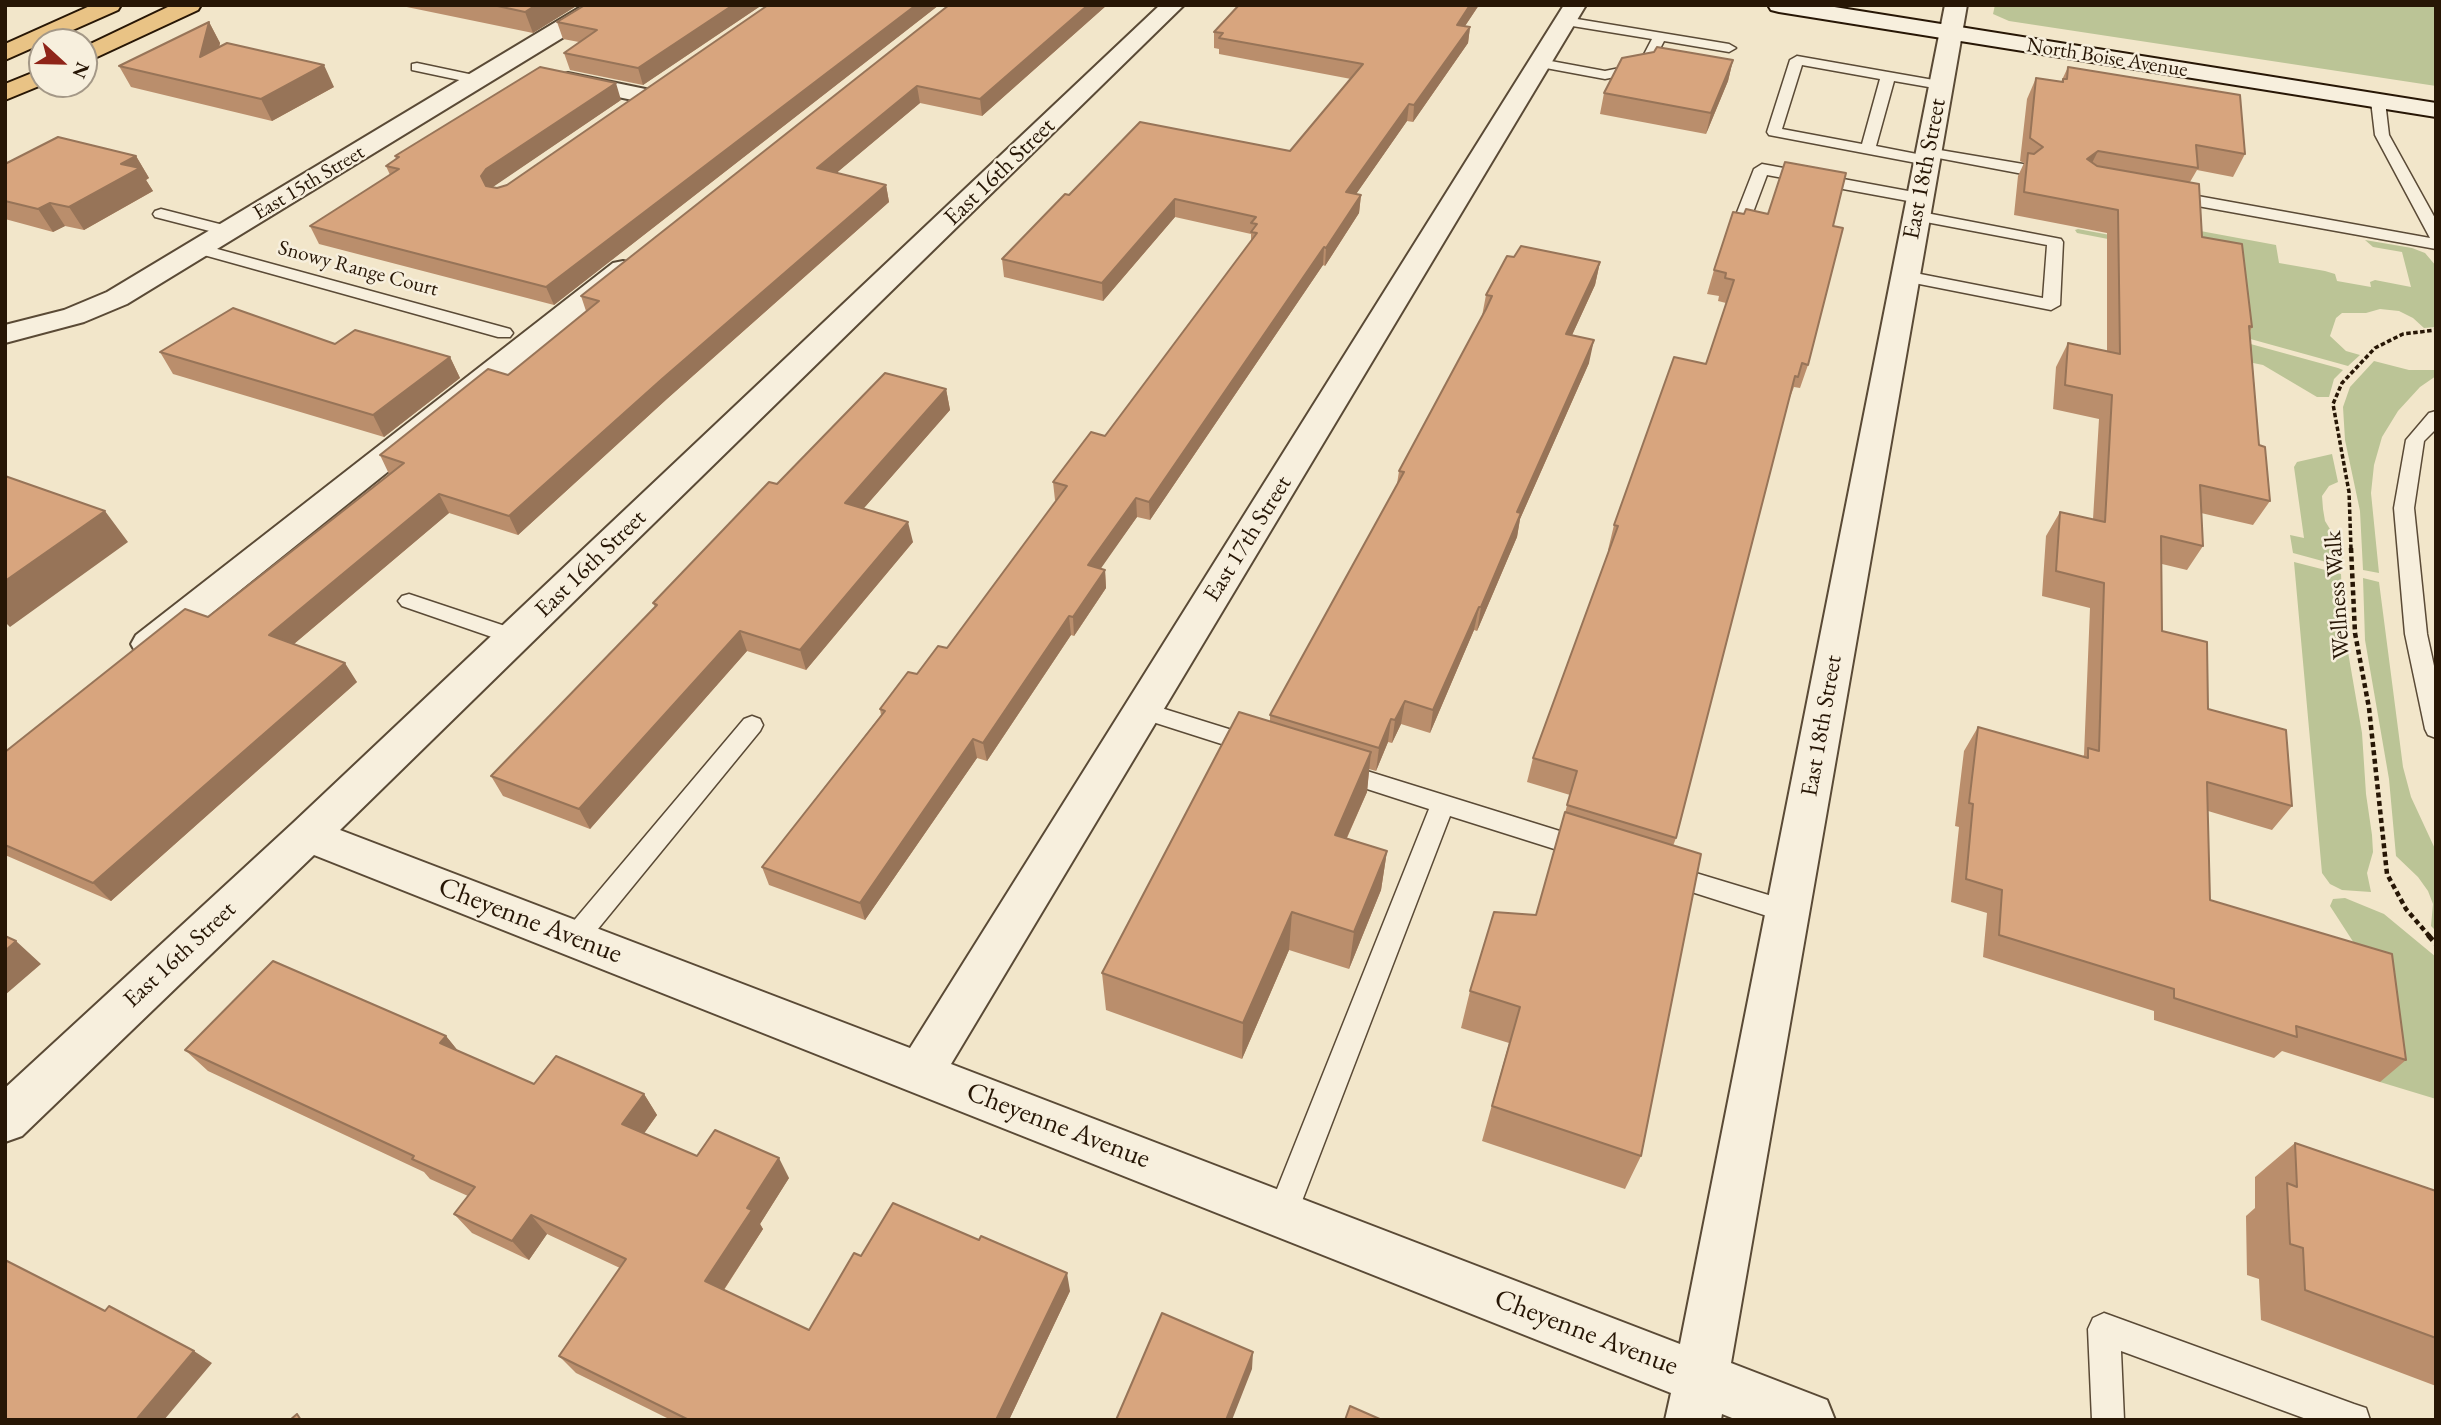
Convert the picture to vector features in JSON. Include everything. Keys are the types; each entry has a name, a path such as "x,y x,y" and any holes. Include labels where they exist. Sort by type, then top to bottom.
{"highway":[{"path":"5,53 110,5"},
{"path":"98,49 190,5"},
{"path":"5,93 28,82"}],"street":[{"name":"East 15th Street","path":"5,334 74,316 117,298 600,5"},
{"name":"East 16th Street","path":"9,1110 308,835 1173,5"},
{"name":"North Boise Avenue","path":"1779,5 1953,19 2436,110"},
{"name":"East 17th Street","path":"920,1072 1570,13"},
{"name":"East 18th Street","path":"1697,1399 1953,19"},
{"path":"501,65 647,96"},
{"path":"625,111 669,81"},
{"path":"126,662 640,256"},
{"name":"Cheyenne Avenue","path":"308,835 1282,1214 1697,1399 1807,1420"}],"lane":[{"path":"1570,13 1660,37 1729,48"},
{"path":"1539,63 1605,75 1644,67 1660,37"},
{"path":"1940,85 1797,60 1774,131 1868,149 2022,169"},
{"path":"417,67 478,79"},
{"path":"1868,149 1888,76"},
{"path":"2378,101 2382,135 2436,235"},
{"path":"1744,215 1762,169 2055,242 2051,305 1905,276"},
{"path":"2155,193 2436,244"},
{"path":"161,214 229,231"},
{"name":"Snowy Range Court","path":"199,249 504,334"},
{"path":"2436,417 2415,440 2404,509 2416,634 2436,729"},
{"path":"410,601 515,637"},
{"path":"1142,710 1273,751"},
{"path":"575,938 752,725"},
{"path":"1312,763 1615,858"},
{"path":"1282,1214 1443,804"},
{"path":"1641,866 1786,911"},
{"path":"2108,1420 2104,1329 2354,1420"}],"path":[{"name":"Wellness Walk","path":"2436,330 2403,334 2375,348 2343,383 2333,404 2348,492 2354,619 2369,708 2387,874 2406,909 2436,944"}],"green space":[{"path":"1995,5 2436,5 2436,86 2009,21 1993,14"},
{"path":"2075,230 2195,251 2195,230 2276,245 2279,263 2325,271 2335,274 2337,281 2371,287 2370,282 2375,280 2411,287 2402,252 2373,247 2365,240 2412,248 2425,253 2436,266 2436,327 2424,328 2399,311 2380,309 2366,313 2342,313 2336,318 2330,336 2346,351 2360,355 2348,366 2236,335 2108,239 2077,233"},
{"path":"2236,340 2343,370 2334,379 2329,397 2317,397 2263,365 2150,342"},
{"path":"2374,361 2409,370 2436,370 2436,376 2420,387 2398,411 2382,437 2374,465 2371,493 2379,573 2363,570 2360,511 2345,440 2343,407 2350,387"},
{"path":"2332,454 2338,482 2329,486 2322,496 2323,509 2325,521 2344,552 2341,566 2293,553 2290,535 2304,538 2294,467 2297,462"},
{"path":"2294,562 2341,574 2343,623 2362,733 2372,835 2373,852 2367,873 2371,892 2342,890 2330,884 2322,873"},
{"path":"2363,578 2379,582 2403,767 2411,797 2436,851 2436,931 2431,926 2433,904 2428,891 2396,856 2389,779 2365,640"},
{"path":"2345,898 2384,914 2436,957 2436,1099 2380,1082 2363,957 2330,906 2333,899"}],"building":[{"path":"493,5 536,5 525,12"},
{"path":"585,5 733,5 638,68 564,53 597,30 557,22"},
{"path":"768,5 916,5 546,287 310,226 399,169 386,166 399,157 395,156 540,67 616,83 486,169 481,176 486,186 497,188 507,185"},
{"path":"949,5 1088,5 980,99 917,86 817,168 886,185 509,516 439,494 269,635 345,663 93,883 5,845 5,752 185,609 208,617 404,463 380,455 488,369 508,375 599,301 581,296"},
{"path":"1239,5 1470,5 1457,25 1470,27 1414,105 1409,104 1346,192 1361,195 1149,502 1136,498 1088,565 1105,570 1073,617 1069,616 983,743 973,739 860,903 762,867 885,711 880,709 908,672 917,674 938,646 947,648 1067,486 1053,482 1091,432 1105,436 1257,233 1251,232 1257,224 1251,223 1256,217 1175,199 1102,283 1002,259 1140,122 1290,151 1363,64 1219,38 1223,33 1214,32"},
{"path":"209,22 200,57 227,43 324,65 261,99 119,66"},
{"path":"1657,47 1733,60 1711,113 1604,93 1622,58 1654,52"},
{"path":"2068,67 2240,95 2245,154 2196,145 2198,168 2098,151 2087,159 2097,166 2199,184 2202,237 2242,244 2252,327 2249,326 2259,445 2265,447 2270,501 2200,485 2203,546 2161,536 2162,631 2207,642 2208,709 2286,730 2292,806 2207,782 2210,900 2392,954 2406,1060 2296,1026 2297,1037 2174,998 2174,989 1999,935 2002,890 1966,879 1973,804 1969,803 1978,727 2088,758 2088,748 2099,751 2104,583 2056,571 2060,512 2105,522 2112,395 2065,385 2068,343 2120,354 2118,210 2024,192 2028,153 2034,154 2043,147 2030,138 2036,78 2063,82 2063,79 2067,79"},
{"path":"58,137 136,156 121,164 140,168 69,207 50,203 38,209 5,201 5,164"},
{"path":"1785,162 1846,173 1833,226 1843,228 1808,365 1802,363 1798,377 1795,376 1676,838 1567,805 1577,771 1533,758 1618,526 1614,525 1674,357 1706,364 1734,280 1725,278 1726,273 1714,270 1733,212 1744,214 1746,209 1768,214"},
{"path":"1521,246 1600,262 1566,334 1594,340 1517,512 1521,513 1481,607 1433,710 1405,701 1395,720 1391,719 1379,748 1270,715 1404,472 1399,471 1492,296 1486,295 1507,256 1514,257"},
{"path":"233,308 335,344 355,330 450,357 373,415 160,352"},
{"path":"885,373 946,389 845,503 908,522 800,650 740,631 579,809 491,776 657,605 653,603 769,482 777,484"},
{"path":"5,476 105,511 5,581"},
{"path":"1239,712 1371,752 1335,835 1387,851 1354,932 1292,912 1243,1023 1102,973"},
{"path":"1565,812 1701,854 1641,1156 1492,1106 1520,1007 1470,991 1494,912 1536,915"},
{"path":"5,936 16,941 5,951"},
{"path":"273,961 446,1036 440,1043 534,1084 556,1056 644,1094 622,1124 697,1156 715,1130 779,1158 747,1208 752,1210 705,1281 809,1330 854,1253 861,1256 893,1203 979,1240 981,1236 1067,1273 996,1420 689,1420 559,1356 626,1259 531,1215 512,1241 454,1214 475,1187 185,1050"},
{"path":"2295,1143 2436,1191 2436,1338 2305,1290 2303,1248 2290,1244 2287,1183 2297,1187"},
{"path":"5,1260 105,1311 109,1306 194,1351 136,1420 5,1420"},
{"path":"1162,1313 1253,1352 1226,1420 1116,1420"},
{"path":"1350,1406 1382,1420 1345,1420"},
{"path":"297,1414 301,1420 290,1420"}]}
